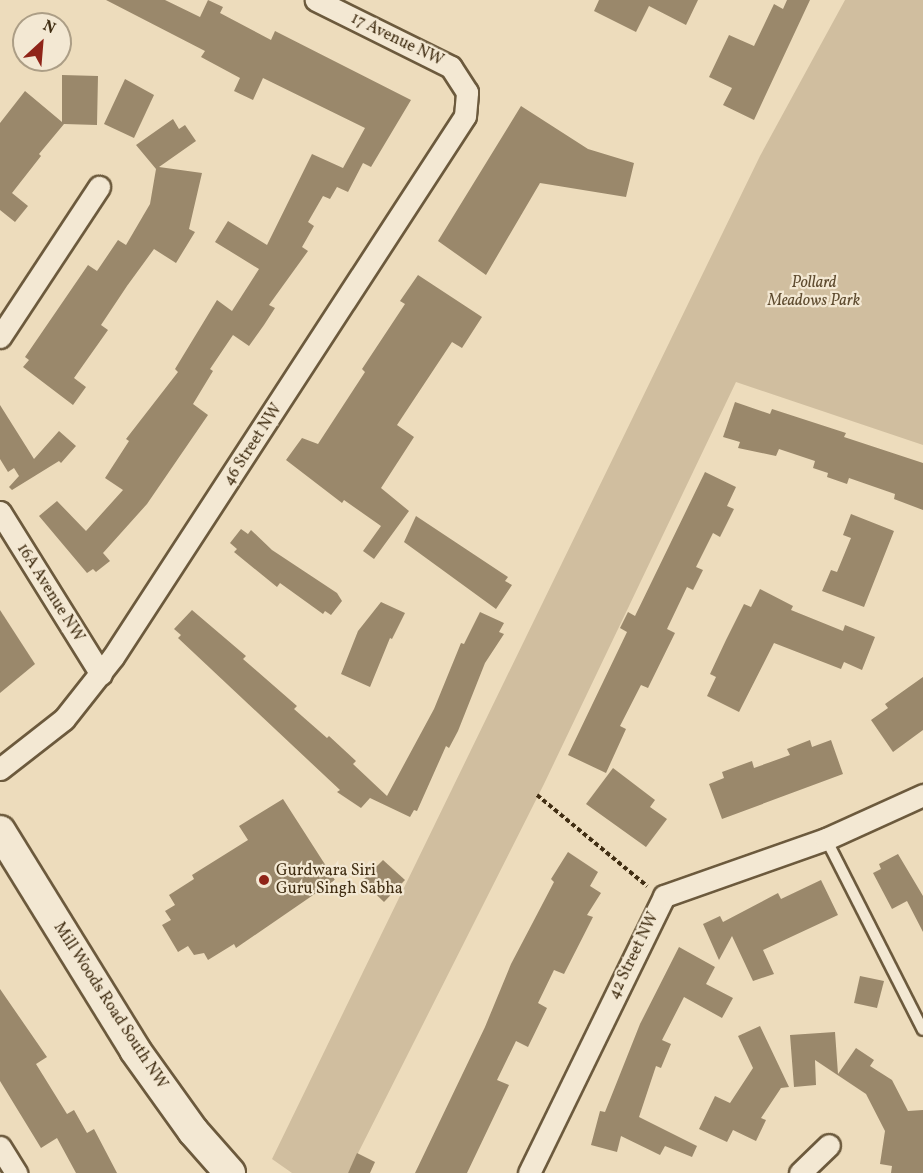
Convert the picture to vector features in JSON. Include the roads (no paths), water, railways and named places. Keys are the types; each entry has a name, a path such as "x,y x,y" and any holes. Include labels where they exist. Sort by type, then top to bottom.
{"street":[{"name":"17 Avenue NW","path":"316,0 451,67 467,92"},
{"name":"46 Street NW","path":"0,769 64,719 101,674 459,128 467,92"},
{"path":"0,337 99,187"},
{"name":"16A Avenue NW","path":"0,512 101,674"},
{"name":"42 Street NW","path":"536,1172 664,896 826,839 923,795"},
{"name":"Mill Woods Road South NW","path":"0,831 135,1050 193,1131 230,1173"},
{"path":"800,1173 830,1144"},
{"path":"0,1147 16,1173"}],"lane":[{"path":"826,839 923,1030"}],"place":[{"name":"Gurdwara Siri Guru Singh Sabha","path":"264,880"}],"park label":[{"name":"Pollard Meadows Park","path":"814,292"}]}
